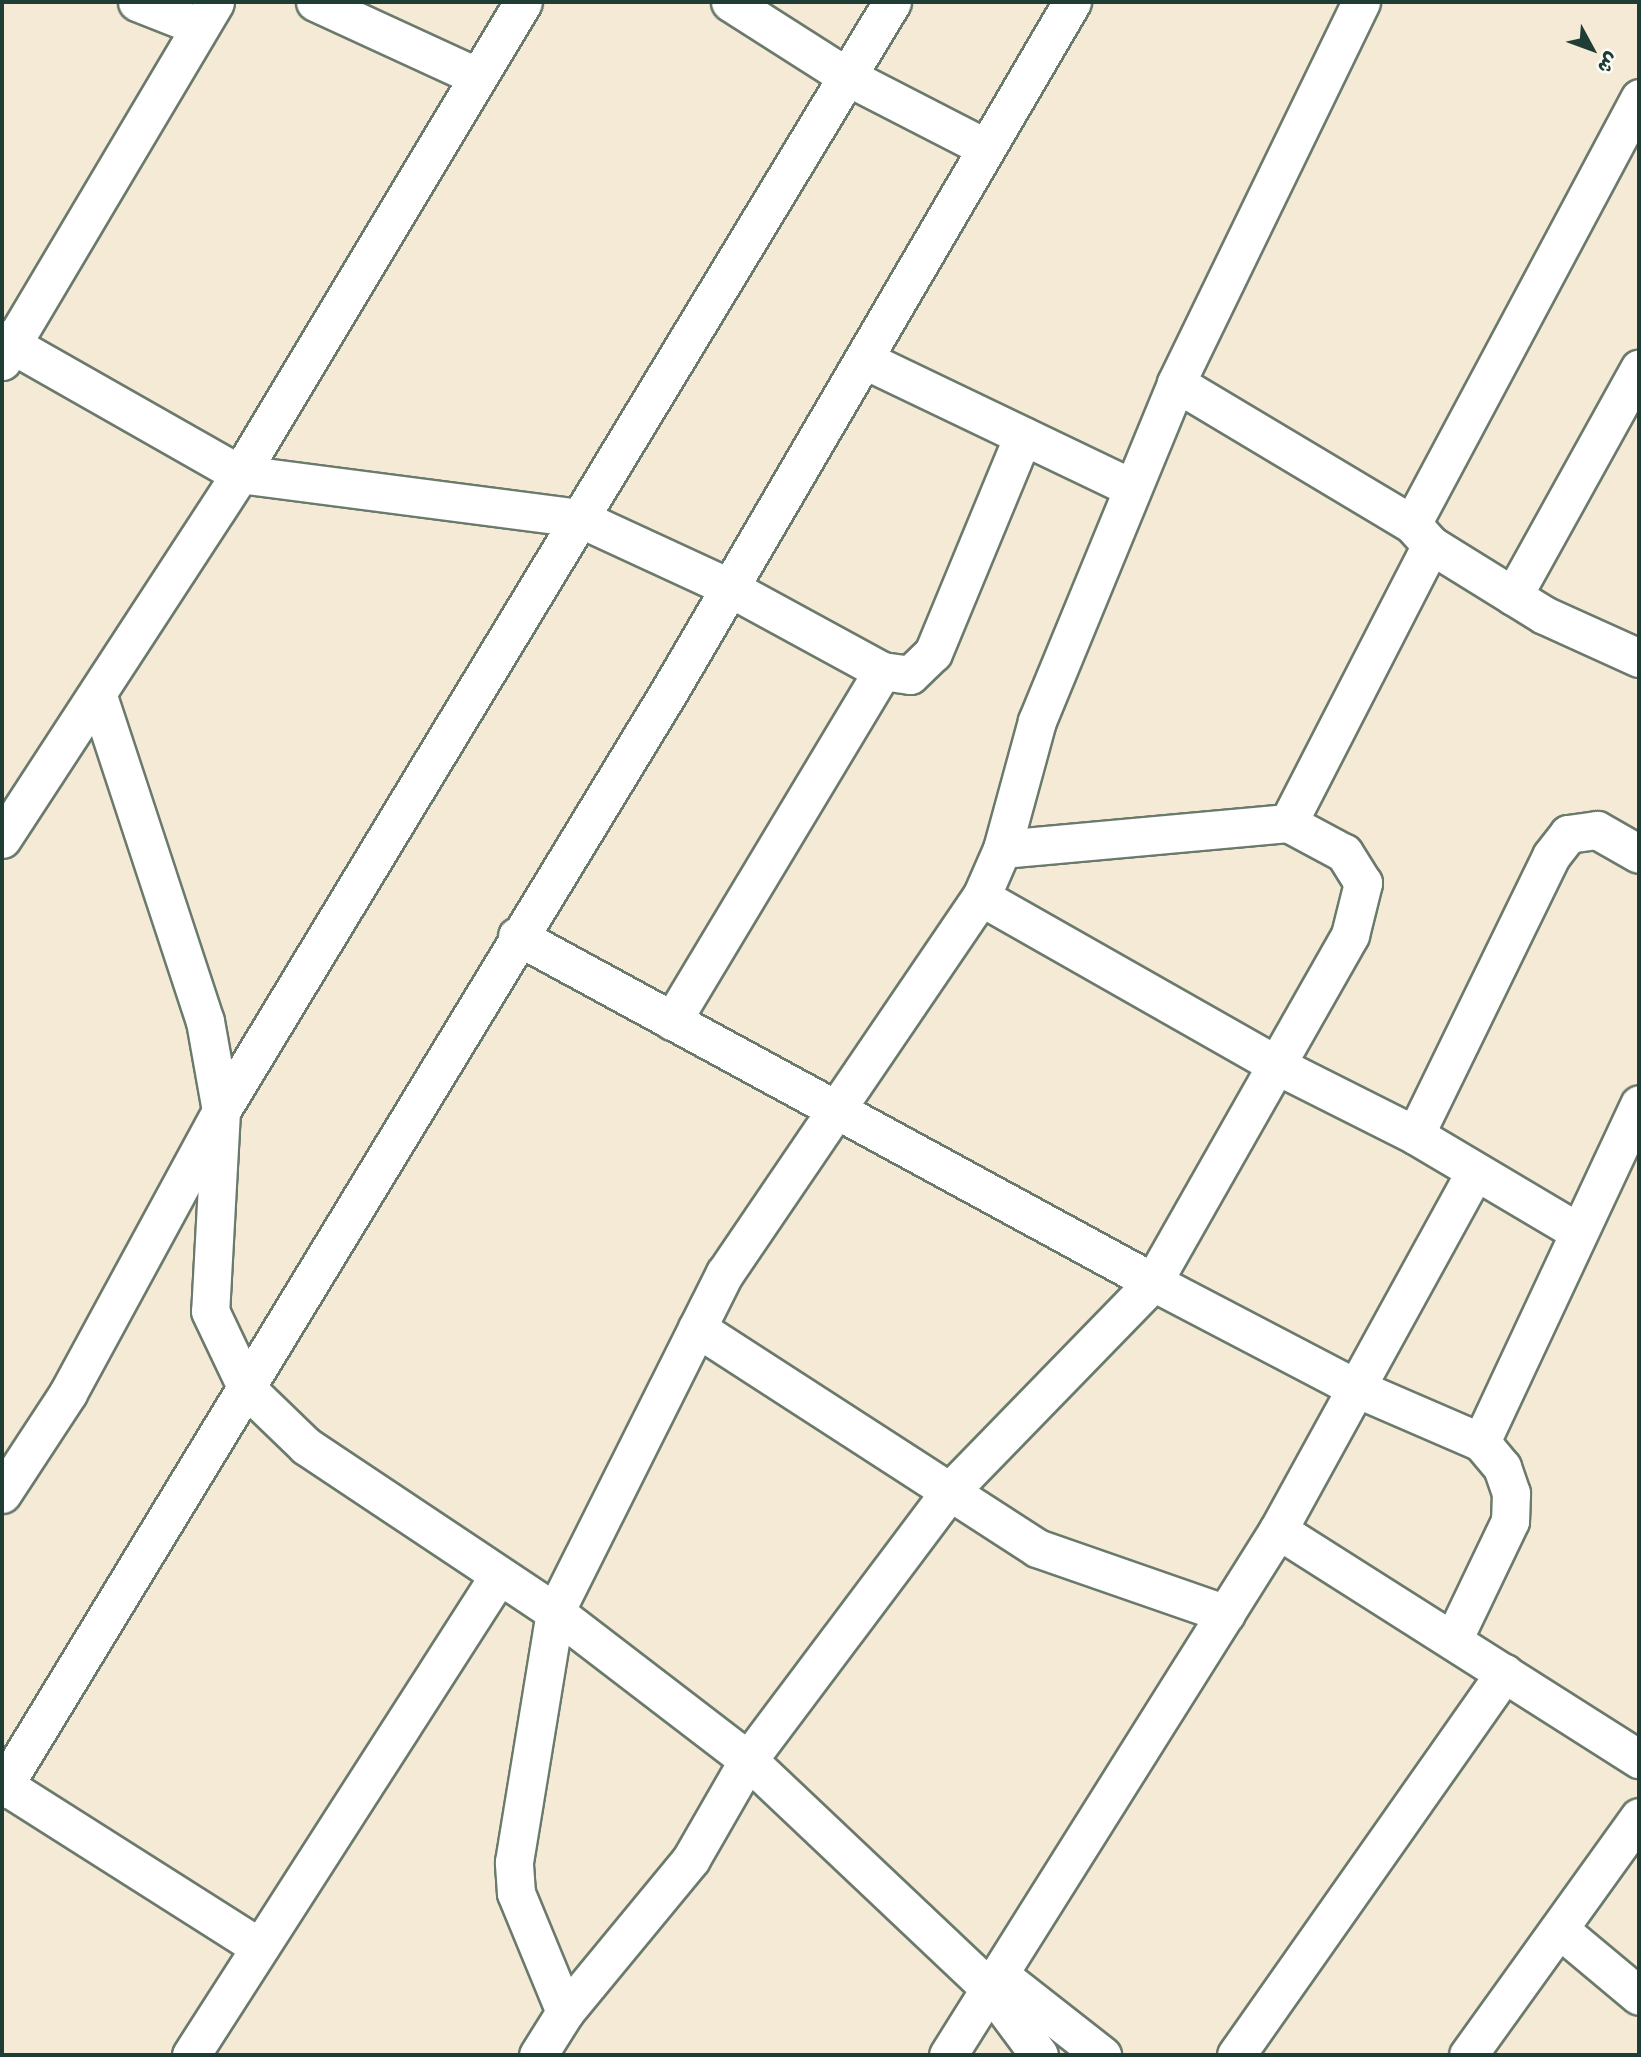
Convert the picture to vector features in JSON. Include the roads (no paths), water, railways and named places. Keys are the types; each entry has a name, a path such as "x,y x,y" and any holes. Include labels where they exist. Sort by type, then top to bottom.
{"street":[{"path":"137,2 206,14 5,348 240,474 579,518 728,587 882,671 910,675 933,653 1023,436"},
{"path":"315,2 478,76"},
{"path":"2,839 98,696 240,474 523,2"},
{"path":"730,2 846,76 982,146"},
{"path":"2,1494 68,1392 222,1111 892,2"},
{"path":"256,1945 3,1787 247,1389 865,360 982,146 1072,2"},
{"path":"565,2012 516,1893 514,1862 555,1612 697,1328 744,1243 831,1111 981,897 1002,849 1037,721 1176,383 1361,2"},
{"path":"1288,823 1422,535 1639,98"},
{"path":"865,360 1132,488"},
{"path":"1513,596 1639,369"},
{"path":"1176,383 1422,535 1513,596 1587,639 1639,658"},
{"path":"672,1021 882,671"},
{"path":"98,696 205,1021 222,1111 210,1311 247,1389 306,1446 555,1612 748,1760 995,1982 1102,2055"},
{"path":"538,2055 565,2012 691,1859 748,1760 950,1491 1153,1282 1280,1067 1350,935 1363,883 1344,853 1288,823 1002,849"},
{"path":"1415,1135 1551,856 1568,834 1597,830 1639,854"},
{"path":"981,897 1280,1067 1415,1135 1575,1230"},
{"path":"517,936 831,1111 1153,1282 1356,1388 1481,1442 1502,1466 1511,1493 1510,1521 1453,1640"},
{"path":"1481,1442 1575,1230 1639,1104"},
{"path":"948,2055 1278,1530 1475,1172"},
{"path":"697,1328 1037,1548 1226,1614"},
{"path":"1278,1530 1639,1759"},
{"path":"191,2055 256,1945 499,1575"},
{"path":"1237,2055 1504,1673"},
{"path":"1468,2055 1639,1817"},
{"path":"1559,1929 1639,1996"},
{"path":"995,1982 1038,2055"}]}
